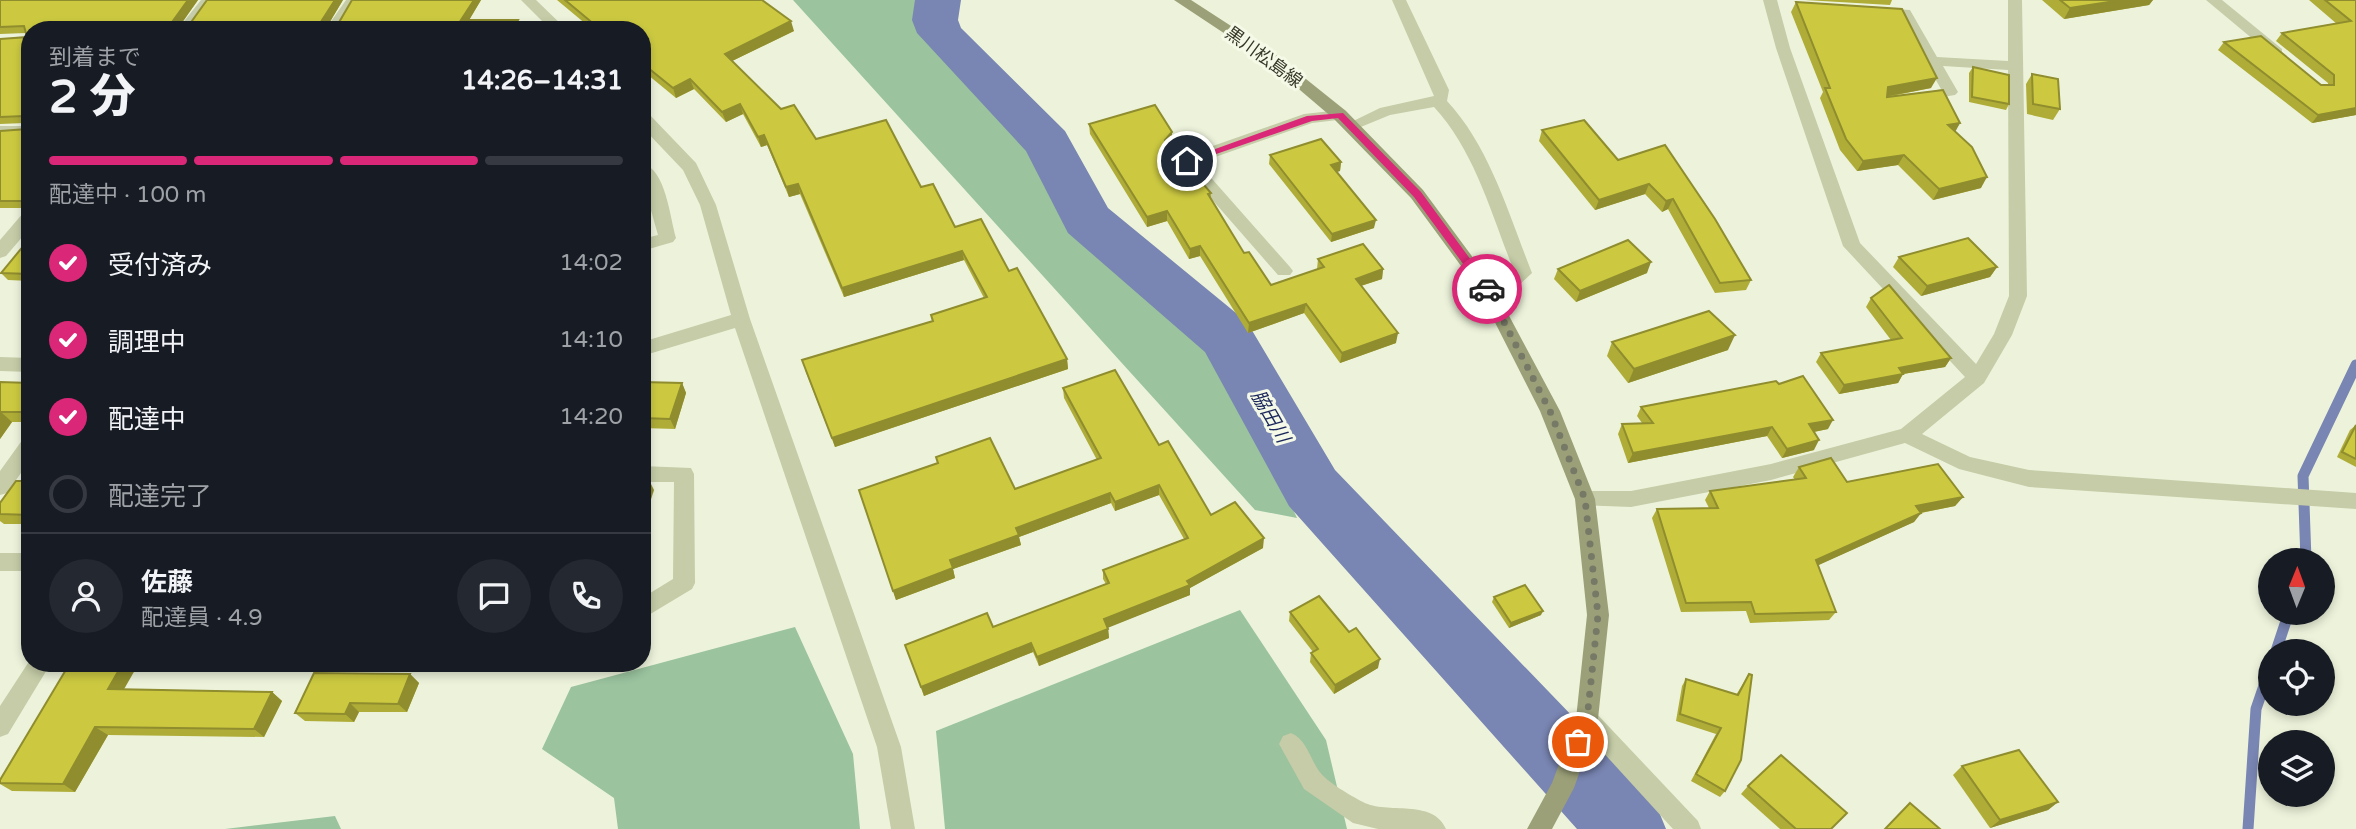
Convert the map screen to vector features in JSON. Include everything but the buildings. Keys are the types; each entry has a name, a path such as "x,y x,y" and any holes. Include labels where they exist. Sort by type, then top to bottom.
{"main road":[{"name":"黒川松島線","path":"1181,0 1271,58 1345,120 1417,194 1485,286 1550,411 1585,499 1598,615 1587,719 1562,788 1539,829"}],"street":[{"path":"192,21 209,0"},
{"path":"338,21 353,0"},
{"path":"528,0 550,21"},
{"path":"1284,271 1181,154 1310,118 1345,120 1438,101 1442,97 1441,90 1399,0"},
{"path":"1585,499 1631,499 1771,472 1907,435 1977,378 2003,335 2018,296 2015,0"},
{"path":"2213,0 2289,62"},
{"path":"1775,3 1783,48 1852,246 1977,378"},
{"path":"1865,10 1905,13 1950,92 1901,101"},
{"path":"1932,61 2016,66"},
{"path":"1438,101 1448,109 1469,147 1524,273 1512,282 1485,286"},
{"path":"651,126 690,167 708,205 741,319 889,747 903,829"},
{"path":"0,131 21,131"},
{"path":"651,178 667,238 651,243"},
{"path":"3,244 21,225"},
{"path":"651,346 741,319"},
{"path":"0,364 21,365"},
{"path":"1907,435 1934,452 1969,465 2036,481 2356,501"},
{"path":"651,474 684,474 684,583 651,604"},
{"path":"0,562 21,562"},
{"path":"0,726 34,672"},
{"path":"1587,719 1689,829"},
{"path":"1291,744 1312,781 1361,815 1427,824 1434,829"}],"green space":[{"path":"793,0 928,0 929,30 1215,339 1297,518 1255,510"},
{"path":"1240,610 1326,740 1347,829 945,829 936,731"},
{"path":"795,627 853,754 860,829 618,829 614,798 542,749 571,687 627,672 651,672 651,666"},
{"path":"335,816 341,829 225,829"}],"waterway":[{"name":"脇田川","path":"938,0 935,20 940,33 1047,143 1087,220 1226,337 1312,488 1628,829"},
{"path":"2306,548 2303,476 2356,365"},
{"path":"2280,639 2285,625"},
{"path":"2248,829 2258,703"}],"way so far":[{"path":"1487,289 1550,411 1585,499 1598,615 1587,719 1578,742"}],"route":[{"path":"1187,161 1310,118 1340,115 1417,194 1487,289"}]}
